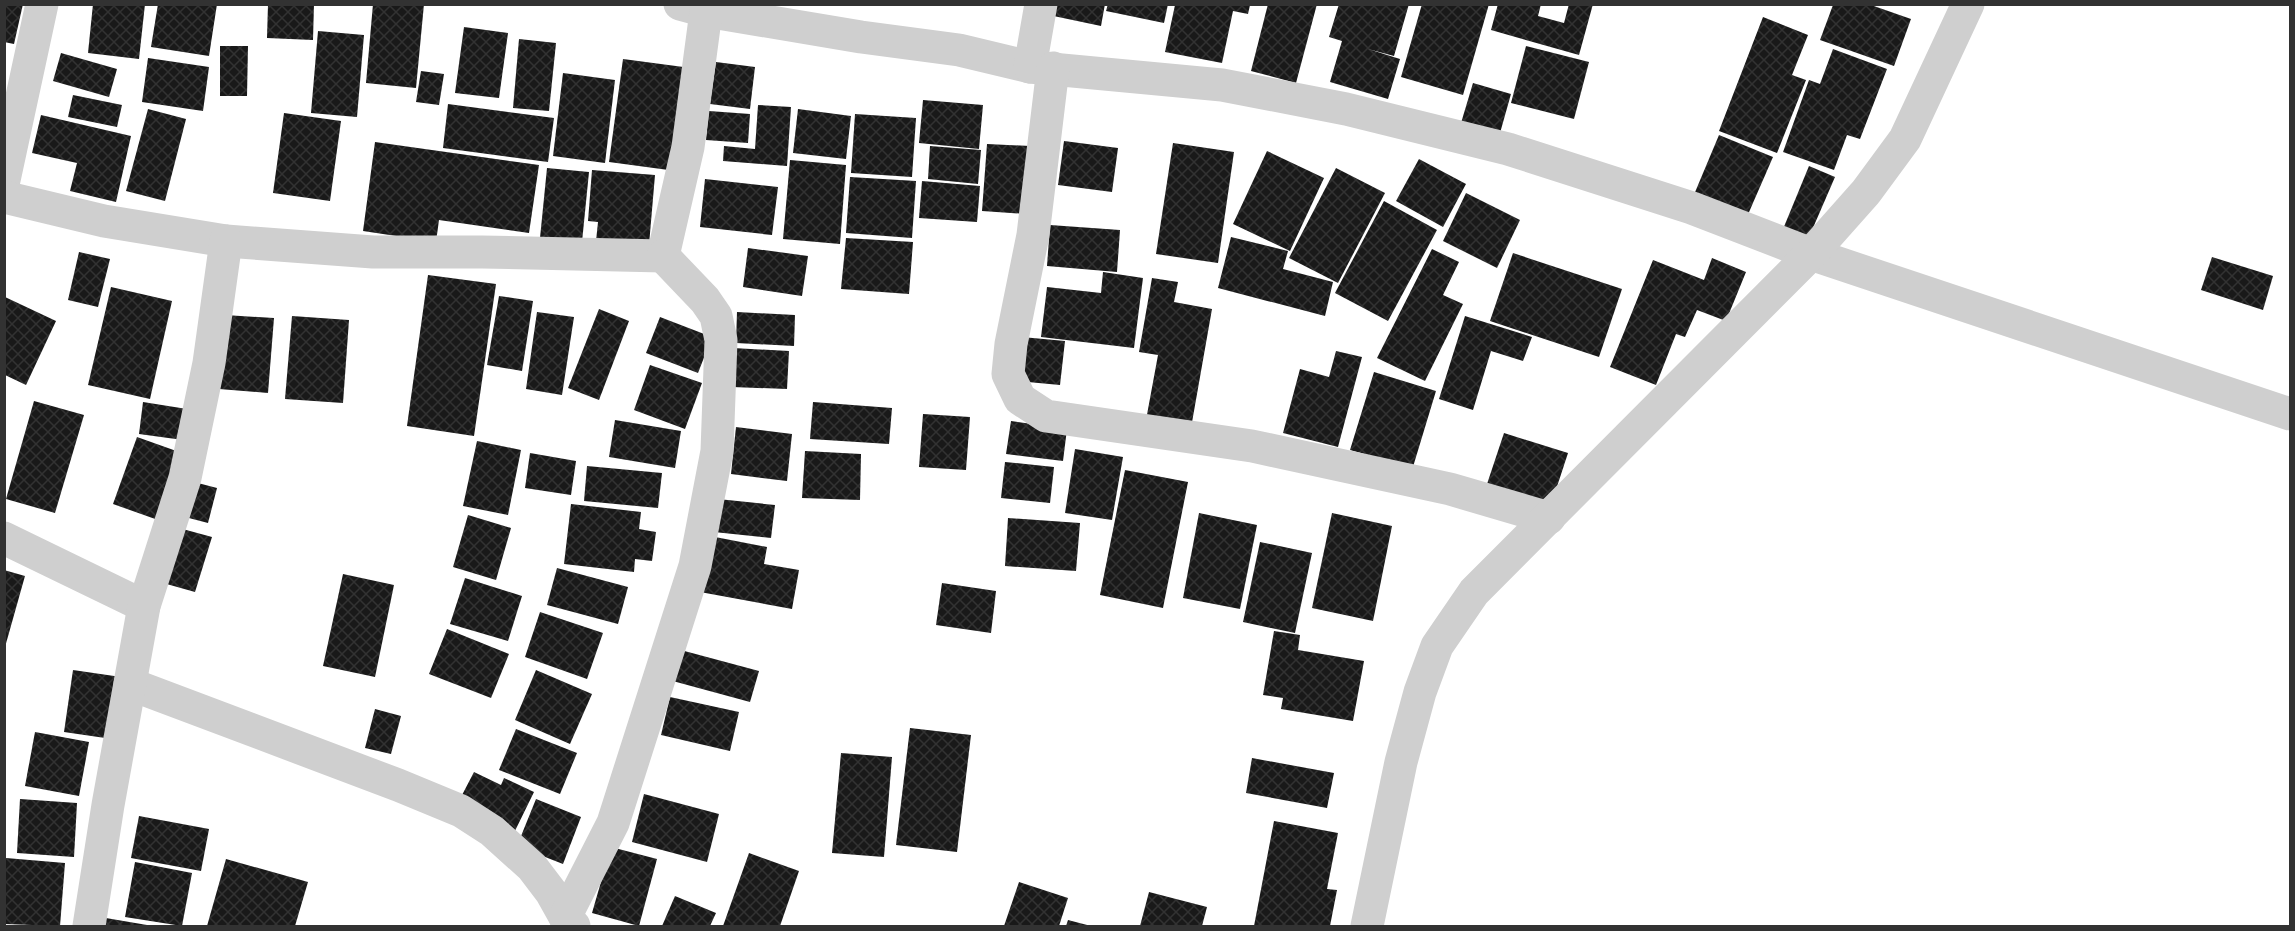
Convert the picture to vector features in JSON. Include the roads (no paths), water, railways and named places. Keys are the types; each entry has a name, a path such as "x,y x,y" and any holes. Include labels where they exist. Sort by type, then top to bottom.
{"street":[{"path":"4,180 42,4"},
{"path":"1041,4 1041,67 1033,235 1008,374 1020,399 1046,416 1252,446 1450,489 1549,518"},
{"path":"1367,927 1401,762 1420,692 1437,646 1474,592 1810,254 1866,192 1905,139 1968,4"},
{"path":"663,256 688,147 698,7 861,38 959,50 1041,67 1222,86 1346,110 1508,149 1692,208 1810,254 2290,414"},
{"path":"4,197 104,221 226,241 373,252 663,256 705,300 716,316 721,340 717,451 695,566 613,823 569,922"},
{"path":"89,927 108,805 144,606 185,478 209,363 226,241"},
{"path":"4,538 144,606"},
{"path":"130,684 398,784 461,811 492,831 532,867 551,892 569,922"}]}
